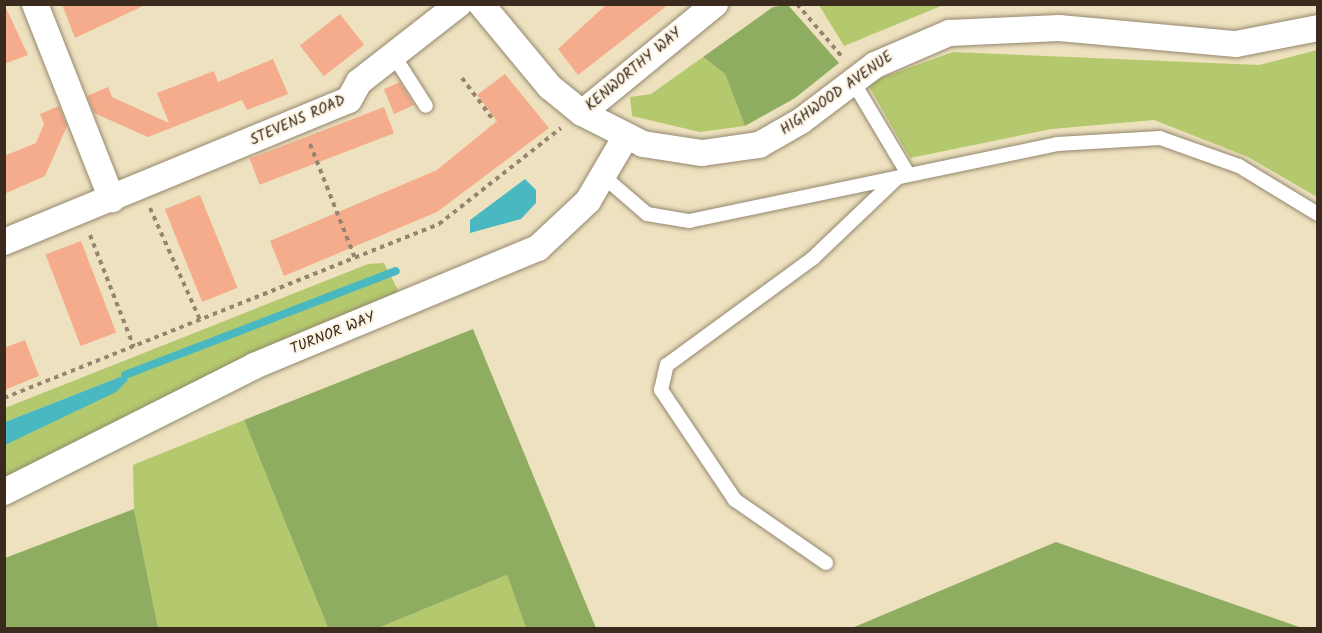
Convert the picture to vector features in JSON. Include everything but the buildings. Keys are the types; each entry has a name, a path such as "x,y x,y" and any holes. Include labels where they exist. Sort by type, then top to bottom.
{"street":[{"path":"35,4 112,199"},
{"name":"STEVENS ROAD","path":"4,242 141,188 350,100 359,82 459,4"},
{"name":"HIGHWOOD AVENUE","path":"481,4 549,87 582,113 625,138 691,152 747,148 801,121 855,78 909,47 967,30 1059,28 1236,44 1317,28"},
{"name":"KENWORTHY WAY","path":"582,113 715,4"},
{"name":"TURNOR WAY","path":"4,492 254,366 519,259 554,237 603,176 625,138"}],"lane":[{"path":"394,56 426,106"},
{"path":"855,78 904,175"},
{"path":"603,176 647,214 689,221 1057,144 1160,138 1239,166 1317,214"},
{"path":"826,563 735,500 661,390 667,365 813,258 904,175"}],"path":[{"path":"797,4 855,78"},
{"path":"462,78 494,121"},
{"path":"4,398 440,224 582,113"},
{"path":"317,161 356,258"},
{"path":"141,188 200,320"},
{"path":"81,212 134,347"}],"green space":[{"path":"788,5 839,63 795,98 745,126 725,74 703,57 773,7"},
{"path":"819,5 1280,5 941,6 844,46"},
{"path":"1317,50 1317,197 1248,157 1154,120 1052,129 910,158 867,83 953,52 1259,65"},
{"path":"703,57 725,74 745,126 700,132 632,116 630,97 651,94"},
{"path":"384,263 399,292 191,384 5,481 5,445 125,375 5,422 5,408 368,264"},
{"path":"473,329 596,628 526,628 507,575 378,628 328,628 244,420"},
{"path":"244,420 328,628 158,628 134,509 133,465"},
{"path":"134,509 158,628 5,628 5,558"},
{"path":"1056,542 1150,575 1302,628 852,628"},
{"path":"507,575 526,628 378,628"}],"water":[{"path":"525,179 536,190 536,203 521,219 470,233 470,220"},
{"path":"125,375 128,380 116,392 5,445 5,422"}],"waterway":[{"path":"125,375 396,271"}]}
